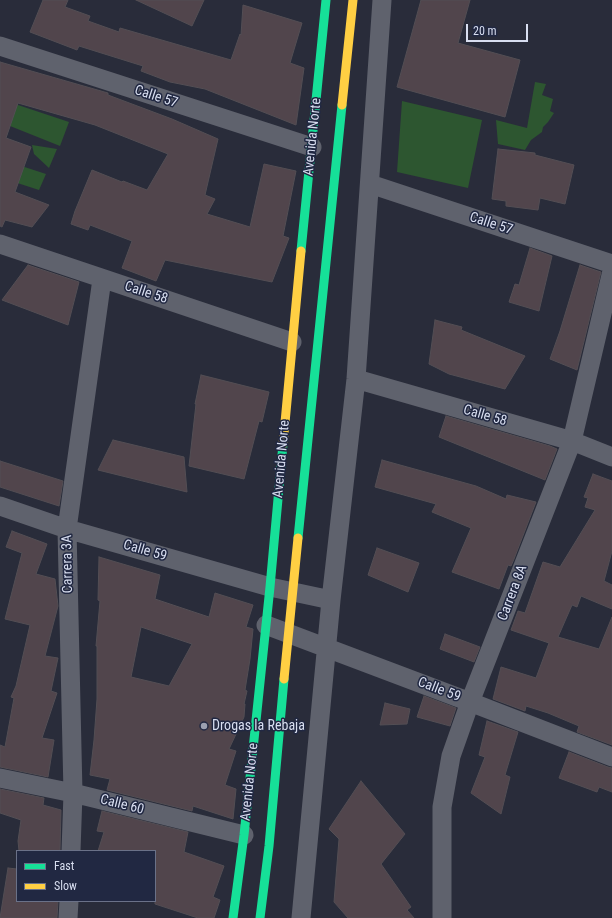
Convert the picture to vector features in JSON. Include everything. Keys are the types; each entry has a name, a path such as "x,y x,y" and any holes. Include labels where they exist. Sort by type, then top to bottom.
{"main road":[{"name":"Avenida Norte","path":"233,918 244,834 270,587 292,342 326,0"},
{"name":"Avenida Norte","path":"260,918 269,846 292,592 353,0"}],"street":[{"path":"301,918 326,648 356,379 382,0"},
{"name":"Calle 57","path":"0,46 312,147"},
{"name":"Calle 57","path":"370,184 612,264"},
{"name":"Calle 58","path":"0,244 292,342"},
{"name":"Carrera 8A","path":"442,918 442,807 451,756 470,702 572,441 612,271"},
{"name":"Carrera 3A","path":"71,850 73,793 67,529 102,279"},
{"name":"Calle 58","path":"356,379 572,441 612,457"},
{"name":"Calle 59","path":"0,506 67,529 270,587 331,600"},
{"name":"Calle 59","path":"266,625 612,757"},
{"name":"Calle 60","path":"0,778 73,793 244,834"},
{"path":"68,918 69,902"}],"green space":[{"path":"535,82 546,84 542,95 553,99 550,111 554,113 543,127 542,132 531,140 525,150 498,144 496,120 527,128"},
{"path":"0,99 69,122 60,146 0,122"},
{"path":"402,101 482,120 468,188 397,172"},
{"path":"32,145 57,149 49,168 34,154"},
{"path":"0,159 46,174 39,190 5,179"}],"building":[{"path":"43,0 68,0 65,7 90,16 88,21 119,32 120,28 231,60 240,34 241,35 243,5 302,23 290,63 304,68 296,125 205,89 170,82 141,71 143,66 79,46 77,50 30,32"},
{"path":"136,0 204,0 192,26"},
{"path":"421,0 470,0 458,43 520,60 505,117 397,87"},
{"path":"0,62 108,93 108,95 172,119 218,139 205,195 215,199 207,214 250,227 264,164 296,171 283,236 289,238 272,282 165,260 156,281 122,268 132,241 90,225 88,230 71,224 75,211 92,170 147,190 168,154 95,125 18,103 6,138 31,147 15,192 49,205 32,227 5,220 2,227 0,226"},
{"path":"498,149 535,153 535,155 574,165 565,204 540,198 538,210 506,206 506,201 492,199"},
{"path":"530,248 552,256 539,311 509,302 515,284 519,285"},
{"path":"28,265 79,282 68,325 2,300"},
{"path":"580,265 601,272 577,370 550,359"},
{"path":"435,320 462,327 461,330 525,356 505,389 449,374 429,364"},
{"path":"201,375 269,392 262,422 259,421 244,479 189,466 195,404"},
{"path":"446,416 557,449 545,480 439,437"},
{"path":"113,440 184,457 187,492 98,470"},
{"path":"382,460 476,486 506,499 507,495 536,502 514,559 511,566 508,565 499,589 452,572 471,528 432,512 436,504 375,487"},
{"path":"0,461 63,481 59,506 0,487"},
{"path":"593,474 612,481 612,551 604,581 612,585 612,609 581,596 577,607 572,605 558,637 599,649 612,617 612,745 577,732 579,726 548,713 526,706 525,711 493,699 501,667 536,678 549,643 511,630 518,611 525,613 543,562 560,567 595,510 585,507 588,498 584,497"},
{"path":"12,531 47,544 36,574 55,579 58,606 45,656 58,658 51,691 57,693 42,738 54,740 48,777 0,767 0,745 5,747 14,698 11,697 16,686 30,625 5,619 22,553 6,547"},
{"path":"377,548 419,563 408,592 368,575"},
{"path":"99,557 160,575 155,599 209,617 215,593 253,605 246,627 253,629 245,690 247,691 244,704 244,717 229,749 236,751 225,785 236,789 233,819 193,806 192,811 107,790 110,779 90,775 97,699 96,646 100,601 98,600","holes":["141,627 192,644 169,686 131,677"]},
{"path":"445,634 480,647 474,662 440,649"},
{"path":"424,696 456,708 450,726 417,717"},
{"path":"385,703 410,709 407,724 380,725"},
{"path":"487,721 518,732 505,775 510,777 501,814 471,793 485,757 479,755"},
{"path":"569,752 612,768 612,792 599,787 597,792 559,778"},
{"path":"361,781 405,834 381,864 411,907 407,910 414,918 348,918 334,902 339,839 329,829"},
{"path":"0,789 44,798 43,805 61,810 60,850 19,850 18,841 21,820 0,813"},
{"path":"102,811 188,832 184,852 224,866 213,897 220,900 214,918 198,918 155,904 156,850 98,850 104,832 97,831"},
{"path":"8,868 16,869 16,902 58,902 57,918 0,918"}],"traffic: fast":[{"path":"301,251 326,0"},
{"path":"298,538 342,105"},
{"path":"233,918 244,835 270,587 283,444"},
{"path":"260,918 269,846 284,679"}],"traffic: slow":[{"path":"342,105 353,0"},
{"path":"283,444 301,251"},
{"path":"284,679 298,538"}],"place":[{"name":"Drogas la Rebaja","path":"204,726"}]}
